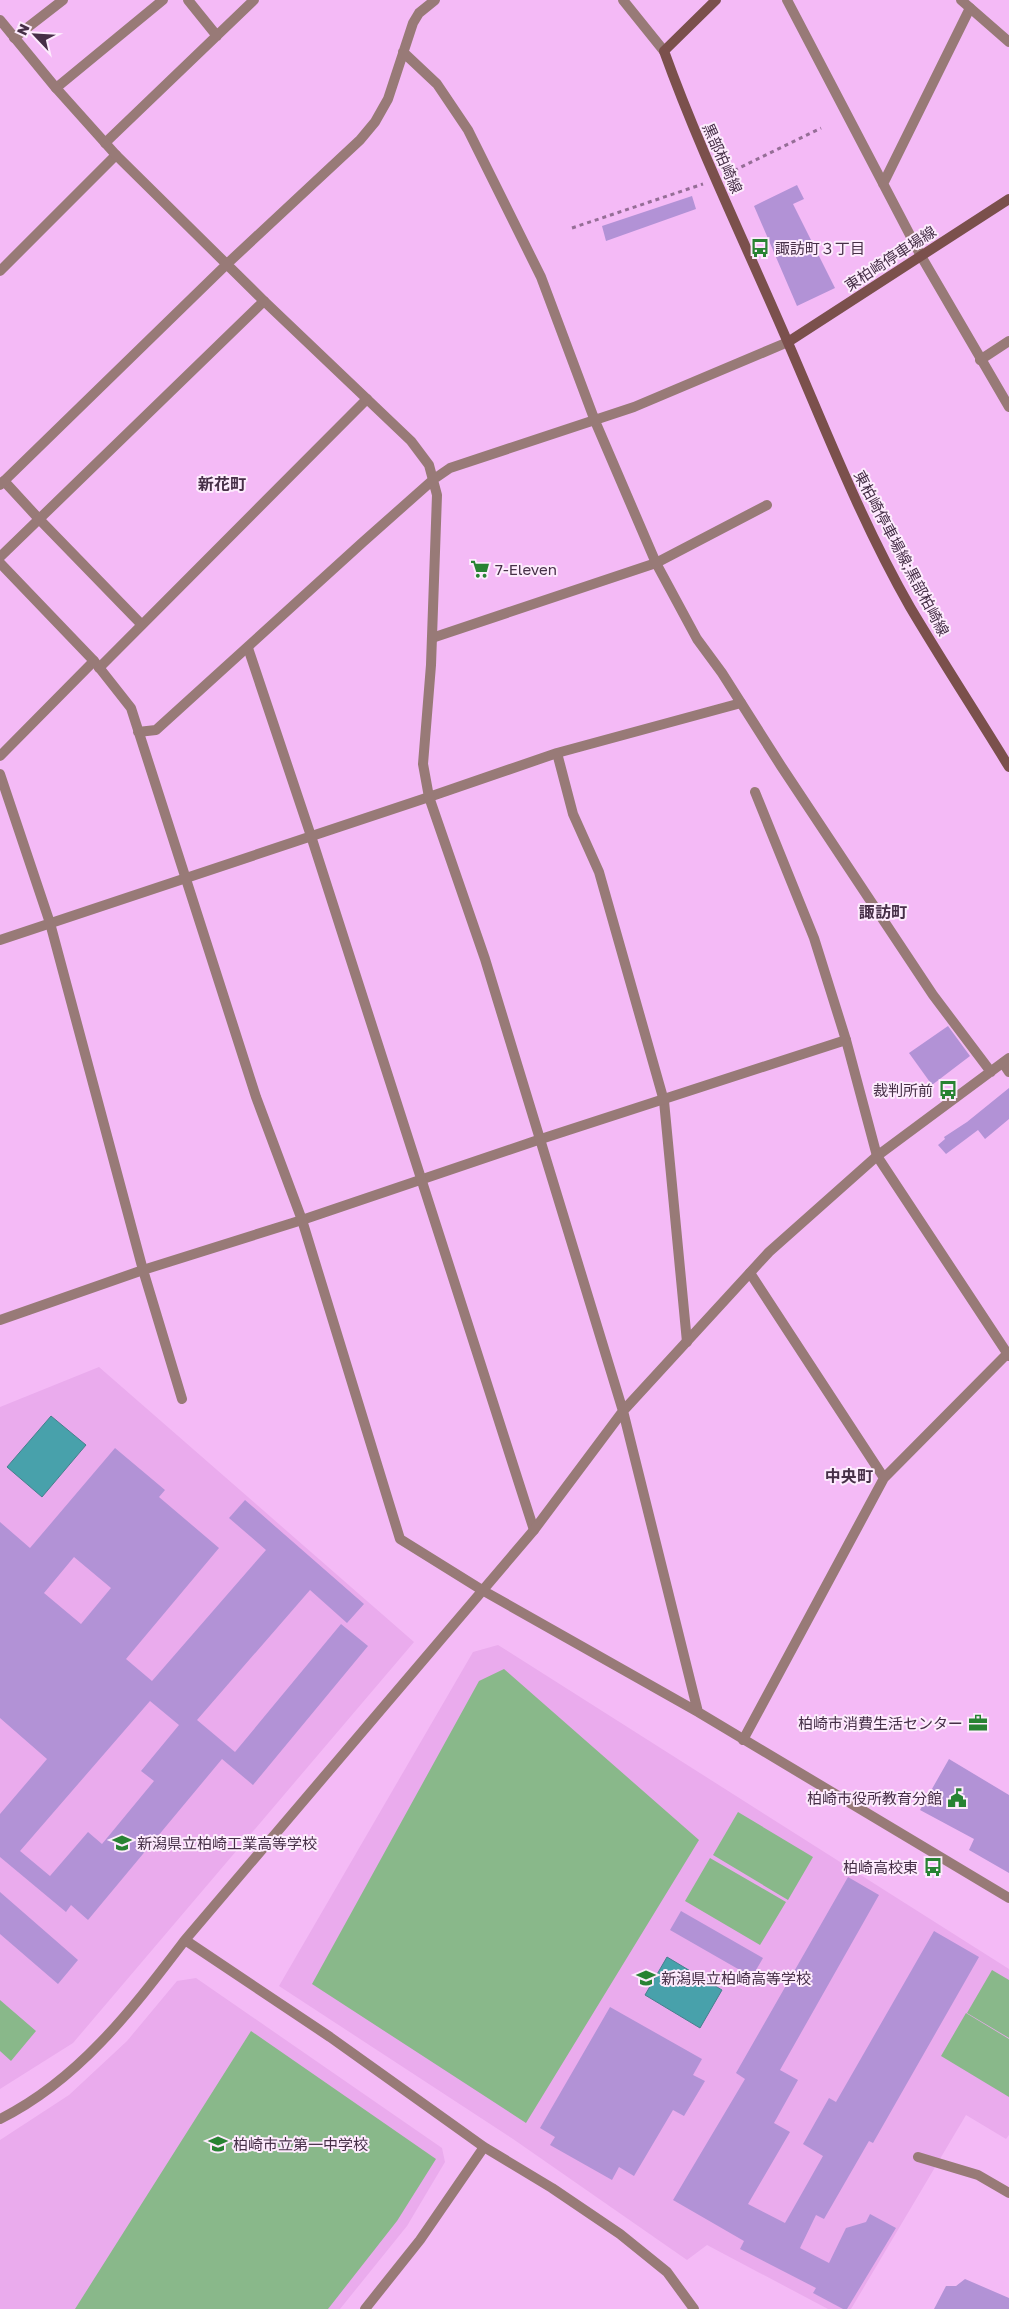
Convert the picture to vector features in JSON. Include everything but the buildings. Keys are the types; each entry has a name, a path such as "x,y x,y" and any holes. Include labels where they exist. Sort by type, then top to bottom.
{"main road":[{"path":"664,50 716,0"},
{"name":"黒部柏崎線","path":"664,50 715,180 788,342"},
{"name":"東柏崎停車場線","path":"788,342 1009,199"},
{"name":"東柏崎停車場線;黒部柏崎線","path":"788,342 843,474 879,548 910,606 1009,767"}],"street":[{"path":"14,38 63,0"},
{"path":"56,88 163,0"},
{"path":"188,0 216,36"},
{"path":"105,143 254,0"},
{"path":"142,625 2,483 228,263 335,165 376,122 396,81 413,23 420,13 434,0"},
{"path":"623,0 664,50"},
{"path":"787,0 921,256 1009,407"},
{"path":"961,0 1009,42"},
{"path":"883,184 970,8"},
{"path":"0,20 56,88 116,155 228,263 264,301 411,441 429,465 437,495 432,638 423,764 429,797 484,959 541,1139 623,1411 698,1712"},
{"path":"403,52 437,84 468,130 541,277 596,420 656,562 697,639 933,994 991,1072"},
{"path":"0,271 116,155"},
{"path":"0,557 264,301"},
{"path":"980,360 1009,341"},
{"path":"138,732 156,730 434,479 450,468 596,420 716,374 788,342"},
{"path":"0,756 96,664 142,625 367,399"},
{"path":"432,638 656,562 767,505"},
{"path":"0,563 96,664 131,708 256,1096 302,1220 400,1539 482,1590 698,1712 1009,1898"},
{"path":"248,648 423,1180 534,1530"},
{"path":"0,940 557,753 741,703"},
{"path":"557,753 573,814 599,872 664,1101 687,1342"},
{"path":"0,774 50,923 143,1270 182,1399"},
{"path":"743,1740 884,1478 1008,1355 876,1156 846,1040 814,938 755,792"},
{"path":"0,1320 143,1270 302,1220 541,1139 664,1101 846,1040"},
{"path":"0,2118 17,2110 89,2057 140,1998 185,1940 534,1530 623,1411 769,1252 876,1156 991,1072 1007,1064"},
{"path":"750,1273 884,1478"},
{"path":"185,1940 330,2037 484,2147 552,2188 620,2234 667,2272 694,2309"},
{"path":"365,2309 420,2240 484,2147"},
{"path":"918,2157 978,2175 1009,2193"}],"path":[{"path":"572,228 715,180 821,128"}],"shaded area":[{"name":"新潟県立柏崎工業高等学校","path":"99,1367 414,1642 73,2043 0,2089 0,1407"},
{"path":"51,1416 86,1445 42,1497 7,1467"},
{"name":"新潟県立柏崎高等学校","path":"498,1645 1009,1969 1009,2135 1006,2139 966,2115 851,2309 828,2309 707,2245 687,2260 513,2139 279,1986 473,1652"},
{"path":"504,1669 699,1840 526,2123 312,1984 479,1681"},
{"path":"738,1812 813,1857 788,1900 713,1855"},
{"path":"710,1858 786,1902 760,1945 685,1901"},
{"path":"667,1957 722,1990 700,2028 645,1995"},
{"path":"992,1970 1009,1980 1009,2038 967,2013"},
{"name":"柏崎市立第一中学校","path":"196,1978 442,2148 445,2162 407,2226 340,2309 0,2309 0,2140 69,2095 127,2041 177,1981"},
{"path":"0,2000 36,2031 11,2061 0,2051"},
{"path":"966,2013 1009,2039 1009,2097 941,2056"},
{"path":"251,2031 436,2159 397,2221 328,2309 75,2309"}],"place":[{"name":"諏訪町３丁目","path":"760,248"},
{"name":"7-Eleven","path":"480,569"},
{"name":"裁判所前","path":"948,1090"},
{"name":"柏崎市消費生活センター","path":"978,1723"},
{"name":"柏崎市役所教育分館","path":"957,1798"},
{"name":"新潟県立柏崎工業高等学校","path":"122,1843"},
{"name":"柏崎高校東","path":"933,1867"},
{"name":"新潟県立柏崎高等学校","path":"646,1978"},
{"name":"柏崎市立第一中学校","path":"218,2144"}],"district":[{"name":"新花町","path":"222,484"},
{"name":"諏訪町","path":"883,912"},
{"name":"中央町","path":"849,1476"}]}
